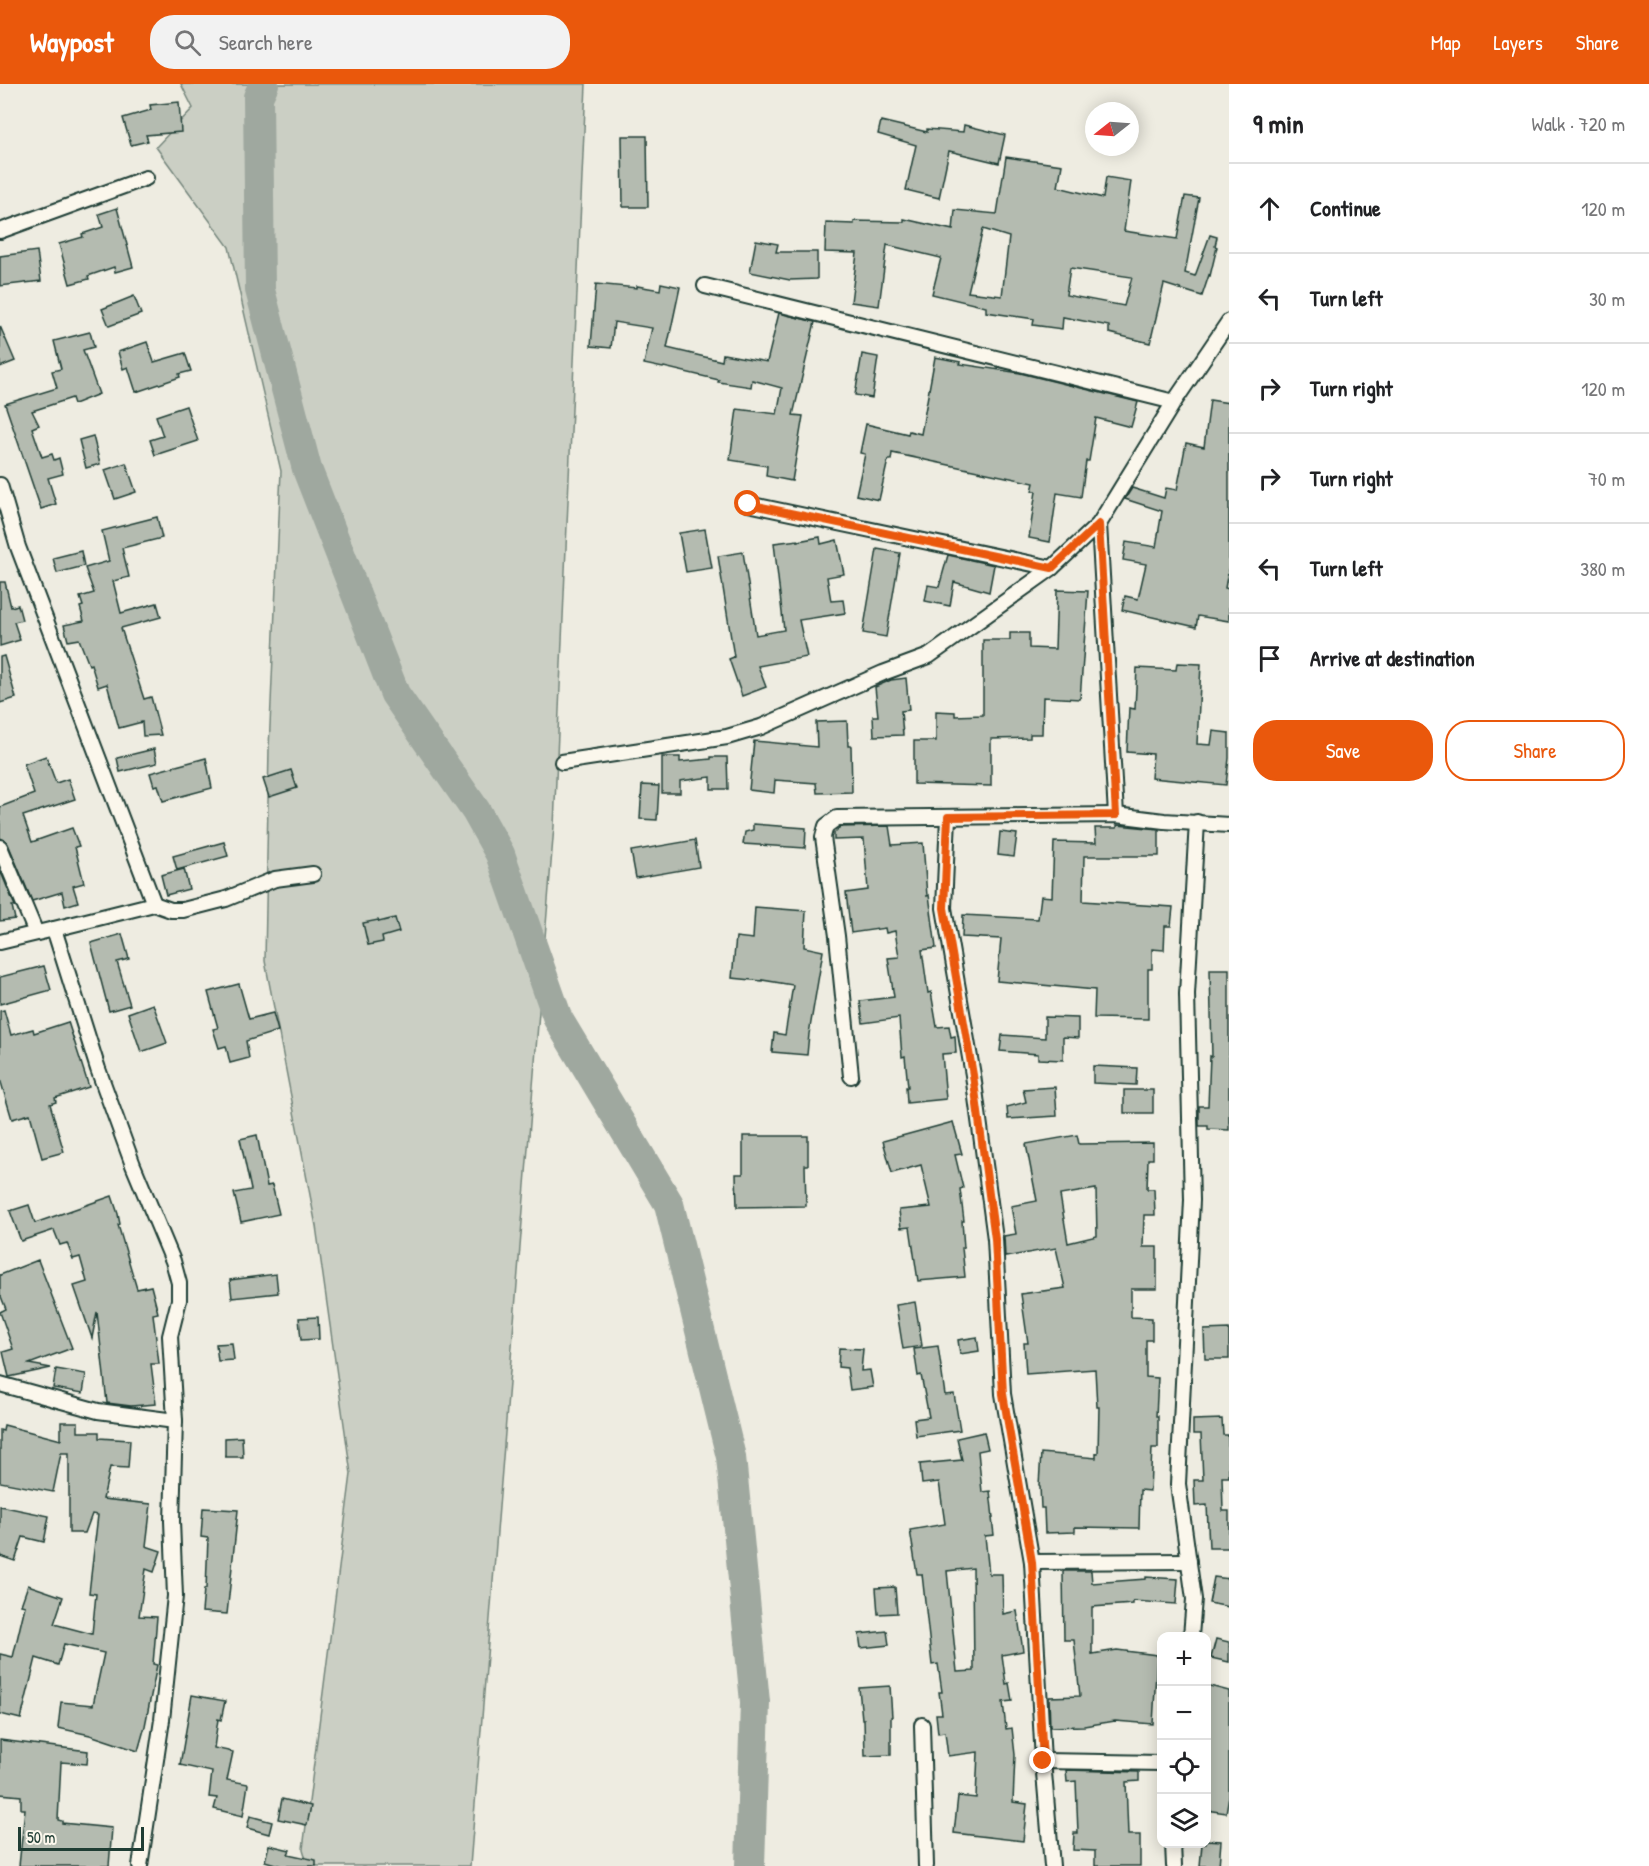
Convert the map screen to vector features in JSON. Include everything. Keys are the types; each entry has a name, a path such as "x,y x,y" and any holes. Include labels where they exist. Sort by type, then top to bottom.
{"street":[{"path":"0,231 146,178"},
{"path":"705,286 1174,402"},
{"path":"562,762 727,737 761,727 883,673 929,656 1052,568 1099,524 1174,402 1229,321"},
{"path":"0,485 18,547 154,904"},
{"path":"748,504 1052,568"},
{"path":"1099,524 1116,815"},
{"path":"851,1076 837,936 824,837 826,826 837,818 1116,815 1229,825"},
{"path":"948,817 944,908 973,1075 995,1239 1003,1394 1032,1562 1043,1761 1052,1866"},
{"path":"1191,1632 1194,1599 1178,1484 1191,1200 1187,994 1197,822"},
{"path":"0,847 36,933"},
{"path":"0,942 154,904 171,910 183,910 226,899 275,879 313,874"},
{"path":"54,929 98,1069 173,1261 179,1283 179,1300 170,1336 175,1421 172,1521 175,1596 162,1720 140,1866"},
{"path":"0,1384 98,1411 175,1421"},
{"path":"1032,1562 1189,1561"},
{"path":"922,1725 926,1866"},
{"path":"1043,1761 1157,1763"},
{"path":"1173,1848 1173,1866"}],"shaded area":[{"path":"181,84 586,84 554,826 470,1866 308,1866 303,1849 351,1474 316,1226 265,961 269,749 281,471 229,247 156,147 193,108"}],"building":[{"path":"179,102 181,132 146,135 148,141 131,145 123,118 151,110 150,105"},
{"path":"881,121 927,132 927,129 963,132 964,125 1005,135 999,163 949,151 939,198 906,190 916,145 878,134"},
{"path":"622,136 647,136 648,207 623,207"},
{"path":"1006,157 1062,165 1058,187 1103,198 1106,177 1131,181 1124,231 1177,239 1185,196 1199,198 1185,273 1195,276 1210,235 1217,237 1215,246 1217,247 1202,296 1164,284 1150,343 1109,333 1109,326 1063,317 1062,329 1033,325 1034,319 986,312 986,307 932,294 941,258 887,245 879,306 851,302 857,253 825,252 826,223 904,222 904,219 953,230 955,210 997,214","holes":["983,229 1009,237 1002,296 968,292","1070,268 1132,277 1124,306 1066,295"]},
{"path":"117,208 133,267 115,272 114,267 88,276 89,279 70,284 59,244 83,237 82,234 103,227 99,214"},
{"path":"756,240 778,244 776,252 817,252 817,279 790,280 750,272"},
{"path":"37,251 41,281 0,286 0,256"},
{"path":"661,283 680,287 667,348 722,361 723,354 767,362 779,313 815,322 793,415 803,416 792,481 766,476 767,466 730,460 737,409 777,414 782,388 752,380 751,387 718,382 719,380 644,364 652,328 614,322 611,348 591,346 596,284 637,288 637,286 660,290"},
{"path":"134,296 141,314 109,326 102,309"},
{"path":"0,326 15,361 0,367"},
{"path":"90,332 94,347 83,350 99,394 74,404 72,398 32,411 39,425 32,428 42,457 52,454 54,460 59,458 63,474 48,478 56,504 41,509 5,404 57,388 52,371 61,369 54,341"},
{"path":"147,342 154,362 185,353 191,371 136,392 128,367 123,369 118,352"},
{"path":"862,354 878,357 872,398 855,395"},
{"path":"935,357 961,362 960,364 1020,373 1138,402 1131,427 1096,418 1089,461 1086,461 1081,497 1057,493 1050,542 1029,538 1036,491 1032,491 1034,483 892,453 891,460 888,460 879,500 856,495 865,454 860,453 866,424 908,434 909,431 921,434"},
{"path":"1210,400 1229,403 1229,566 1225,588 1229,589 1229,621 1198,616 1196,627 1122,610 1125,596 1138,599 1146,564 1123,560 1126,542 1156,547 1162,511 1125,499 1132,488 1164,498 1166,488 1177,490 1186,443 1204,447"},
{"path":"186,406 198,441 155,455 150,440 163,436 156,416"},
{"path":"93,436 100,464 86,468 79,440"},
{"path":"126,463 136,492 115,499 105,470"},
{"path":"157,517 162,538 122,548 129,577 113,581 121,613 157,603 161,617 121,628 144,699 151,697 161,735 143,736 142,722 119,728 107,684 98,687 91,664 89,665 79,639 68,641 64,625 84,621 80,597 94,593 85,568 109,561 102,531"},
{"path":"705,529 712,568 686,572 679,533"},
{"path":"820,537 821,544 837,540 844,574 827,577 831,601 843,600 845,613 799,620 807,657 758,666 766,687 742,696 729,659 734,657 718,556 743,552 756,635 784,630 774,543"},
{"path":"877,549 900,553 886,637 863,633"},
{"path":"81,551 84,566 57,573 53,558"},
{"path":"948,555 994,565 989,592 954,582 950,606 925,601 928,585 939,587"},
{"path":"0,582 5,582 11,607 18,605 22,620 14,622 20,640 0,646"},
{"path":"1057,590 1088,591 1080,699 1043,697 1042,734 1030,734 1030,738 991,739 991,786 914,784 914,741 936,741 936,711 955,712 955,716 983,715 983,640 1010,640 1010,633 1029,633 1029,648 1055,649"},
{"path":"4,656 16,698 0,703 0,657"},
{"path":"1177,663 1201,664 1197,744 1211,745 1213,731 1229,733 1226,785 1151,778 1153,754 1127,752 1129,708 1135,709 1137,668 1176,670"},
{"path":"906,678 909,710 901,711 903,735 874,736 873,716 878,716 875,687 891,680"},
{"path":"847,721 848,746 851,746 852,792 817,793 816,783 775,780 774,793 749,790 754,741 817,747 816,722"},
{"path":"154,749 157,763 120,772 117,758"},
{"path":"46,756 56,783 68,779 75,799 23,816 32,842 72,828 79,846 75,847 84,883 73,886 78,902 65,906 62,892 32,901 8,844 0,838 0,807 34,794 24,764"},
{"path":"662,757 680,757 680,762 727,757 728,789 711,789 711,777 680,781 680,793 662,793"},
{"path":"206,758 212,788 163,801 158,785 154,786 150,773"},
{"path":"291,770 297,788 269,797 263,779"},
{"path":"642,785 659,786 657,820 640,819"},
{"path":"753,824 806,828 805,848 743,844 745,832 753,830"},
{"path":"1117,825 1159,829 1159,856 1084,856 1083,901 1173,907 1171,926 1165,926 1164,950 1152,949 1152,969 1148,969 1148,1019 1094,1018 1095,990 997,981 1001,939 962,937 963,915 1038,919 1041,896 1052,897 1054,842 1096,843 1095,828 1117,828"},
{"path":"889,826 892,845 923,843 927,896 929,895 936,948 922,950 928,993 931,992 937,1027 949,1026 951,1037 955,1036 956,1053 942,1054 946,1099 907,1103 906,1087 908,1087 905,1056 902,1057 899,1018 863,1023 860,1001 894,997 888,958 899,957 895,931 886,933 885,928 851,933 846,893 868,890 864,839 834,840 834,833 840,827"},
{"path":"1000,832 1017,834 1014,857 998,855"},
{"path":"695,840 699,867 636,878 631,851"},
{"path":"224,842 228,856 177,870 173,856"},
{"path":"184,869 189,889 166,895 161,875"},
{"path":"0,870 15,906 12,906 15,919 0,921"},
{"path":"755,907 806,911 804,947 823,951 807,1055 772,1052 774,1033 785,1035 793,985 732,978 736,937 753,939"},
{"path":"395,918 399,932 382,937 383,942 368,945 363,923"},
{"path":"122,934 129,959 117,962 130,1005 109,1011 91,943"},
{"path":"44,966 51,990 0,1004 0,977"},
{"path":"1210,969 1229,969 1229,1130 1199,1126 1199,1106 1208,1106 1210,1056 1212,1057"},
{"path":"239,984 249,1019 273,1013 278,1031 246,1041 249,1058 230,1063 226,1046 219,1048 213,1029 218,1028 208,992"},
{"path":"153,1004 167,1043 141,1052 128,1013"},
{"path":"4,1010 11,1035 33,1029 34,1033 68,1022 89,1087 55,1098 56,1102 50,1104 64,1152 42,1158 30,1114 12,1119 0,1079 0,1011"},
{"path":"1045,1017 1078,1018 1078,1038 1063,1037 1063,1060 1038,1059 1038,1054 1000,1051 1002,1035 1045,1038"},
{"path":"1093,1066 1137,1068 1136,1085 1093,1083"},
{"path":"1055,1087 1057,1116 1008,1119 1007,1107 1026,1102 1023,1089"},
{"path":"1124,1090 1153,1090 1153,1113 1124,1113"},
{"path":"953,1122 962,1154 955,1155 963,1188 960,1189 964,1221 962,1221 964,1248 962,1248 965,1277 918,1281 910,1227 901,1228 899,1210 931,1207 921,1165 892,1173 883,1141"},
{"path":"257,1135 267,1186 272,1185 279,1214 241,1222 234,1193 251,1190 240,1139"},
{"path":"1077,1135 1079,1144 1153,1143 1153,1159 1148,1159 1147,1189 1154,1189 1155,1215 1144,1215 1143,1247 1157,1247 1157,1289 1131,1289 1131,1317 1152,1318 1152,1340 1146,1340 1146,1377 1158,1378 1156,1416 1158,1416 1158,1448 1152,1448 1150,1491 1140,1490 1139,1528 1075,1527 1075,1532 1045,1533 1044,1508 1041,1508 1039,1485 1041,1453 1096,1458 1099,1407 1097,1407 1095,1369 1026,1374 1024,1343 1028,1343 1021,1294 1065,1288 1056,1248 1005,1257 1004,1236 1016,1234 1011,1206 1037,1201 1026,1144","holes":["1096,1189 1097,1236 1068,1243 1060,1195"]},
{"path":"743,1136 808,1136 808,1165 805,1165 806,1206 737,1207 736,1174 743,1174"},
{"path":"112,1196 137,1289 151,1286 158,1313 153,1314 159,1364 151,1364 156,1404 131,1406 107,1403 97,1312 92,1338 74,1286 87,1282 80,1257 73,1259 67,1243 60,1245 54,1230 21,1241 10,1211 29,1205 35,1223"},
{"path":"38,1260 72,1348 29,1364 51,1368 9,1377 3,1352 13,1349 0,1312 6,1309 0,1294 0,1275"},
{"path":"276,1274 278,1293 232,1298 230,1280"},
{"path":"915,1302 922,1346 903,1349 896,1305"},
{"path":"318,1317 319,1339 301,1340 299,1318"},
{"path":"1229,1329 1229,1359 1205,1359 1204,1330"},
{"path":"977,1337 979,1351 960,1354 958,1340"},
{"path":"232,1343 234,1360 218,1361 216,1344"},
{"path":"938,1346 945,1395 954,1394 960,1430 916,1436 914,1419 929,1417 921,1375 918,1376 914,1349"},
{"path":"839,1348 863,1349 861,1371 870,1370 873,1387 850,1390 847,1368 838,1367"},
{"path":"56,1369 86,1374 83,1393 53,1388"},
{"path":"1222,1419 1223,1435 1228,1435 1229,1477 1222,1477 1223,1511 1229,1511 1229,1548 1209,1548 1207,1505 1195,1506 1194,1480 1203,1480 1201,1434 1193,1434 1193,1420"},
{"path":"61,1422 78,1422 78,1432 99,1432 99,1438 130,1440 128,1468 110,1467 103,1499 151,1504 146,1546 161,1551 154,1572 146,1569 139,1616 157,1617 153,1664 157,1665 138,1751 90,1735 58,1728 61,1702 93,1705 104,1653 64,1644 58,1665 36,1658 21,1719 0,1714 0,1654 13,1657 25,1606 21,1605 28,1585 63,1597 54,1624 92,1634 96,1594 89,1593 98,1515 92,1514 85,1533 69,1533 69,1453 61,1453 53,1492 0,1482 0,1430 3,1431 4,1425 61,1440"},
{"path":"984,1432 988,1449 978,1451 982,1492 990,1491 993,1518 994,1535 985,1536 989,1574 1002,1574 1003,1614 1017,1611 1023,1651 1002,1655 1006,1684 1009,1683 1012,1701 1003,1702 1006,1729 1012,1728 1015,1755 1013,1802 1027,1804 1023,1841 954,1833 958,1796 976,1798 978,1752 948,1756 945,1732 938,1733 936,1714 942,1714 939,1692 942,1692 938,1664 932,1665 922,1574 917,1574 910,1530 945,1524 939,1482 922,1484 920,1464 962,1460 957,1438","holes":["973,1568 974,1671 957,1672 947,1571"]},
{"path":"242,1437 243,1457 225,1457 225,1438"},
{"path":"0,1506 49,1516 44,1542 23,1537 15,1561 0,1556"},
{"path":"203,1508 238,1510 227,1614 202,1612 204,1589 206,1589 208,1538 201,1537"},
{"path":"1063,1571 1091,1571 1092,1583 1146,1579 1146,1577 1178,1579 1176,1604 1133,1601 1133,1604 1092,1607 1092,1654 1117,1650 1157,1655 1153,1724 1115,1721 1084,1726 1050,1727 1049,1697 1080,1696 1074,1640 1064,1640"},
{"path":"1214,1577 1229,1579 1229,1607 1209,1603"},
{"path":"895,1587 897,1613 878,1614 876,1588"},
{"path":"887,1631 889,1645 861,1648 859,1634"},
{"path":"1216,1639 1229,1642 1229,1662 1211,1658"},
{"path":"890,1686 891,1755 865,1756 864,1719 862,1719 859,1688"},
{"path":"1211,1686 1229,1691 1229,1796 1226,1813 1211,1811"},
{"path":"192,1695 225,1701 221,1720 218,1719 214,1748 233,1752 227,1780 248,1784 243,1816 214,1809 217,1798 209,1797 212,1772 180,1765"},
{"path":"0,1740 88,1751 87,1764 61,1762 58,1820 62,1823 112,1828 109,1866 19,1866 25,1809 21,1809 21,1796 0,1794"},
{"path":"1066,1770 1139,1772 1139,1781 1126,1782 1128,1835 1140,1835 1140,1866 1095,1866 1095,1851 1073,1850 1074,1833 1078,1833 1076,1781 1067,1782"},
{"path":"282,1799 311,1806 307,1825 278,1819"},
{"path":"250,1816 272,1822 269,1834 247,1828"},
{"path":"1211,1840 1221,1841 1219,1866 1200,1866 1202,1848 1211,1848"},
{"path":"269,1845 290,1850 288,1854 316,1860 316,1866 282,1866 265,1861"}],"waterway":[{"path":"264,84 258,97 260,290 307,469 395,694 476,811 500,854 558,1019 669,1204 731,1457 755,1702 750,1866"}],"route":[{"path":"748,504 1052,568 1099,524 1116,815 948,817 944,908 973,1075 995,1239 1003,1394 1032,1562 1043,1761"}]}
